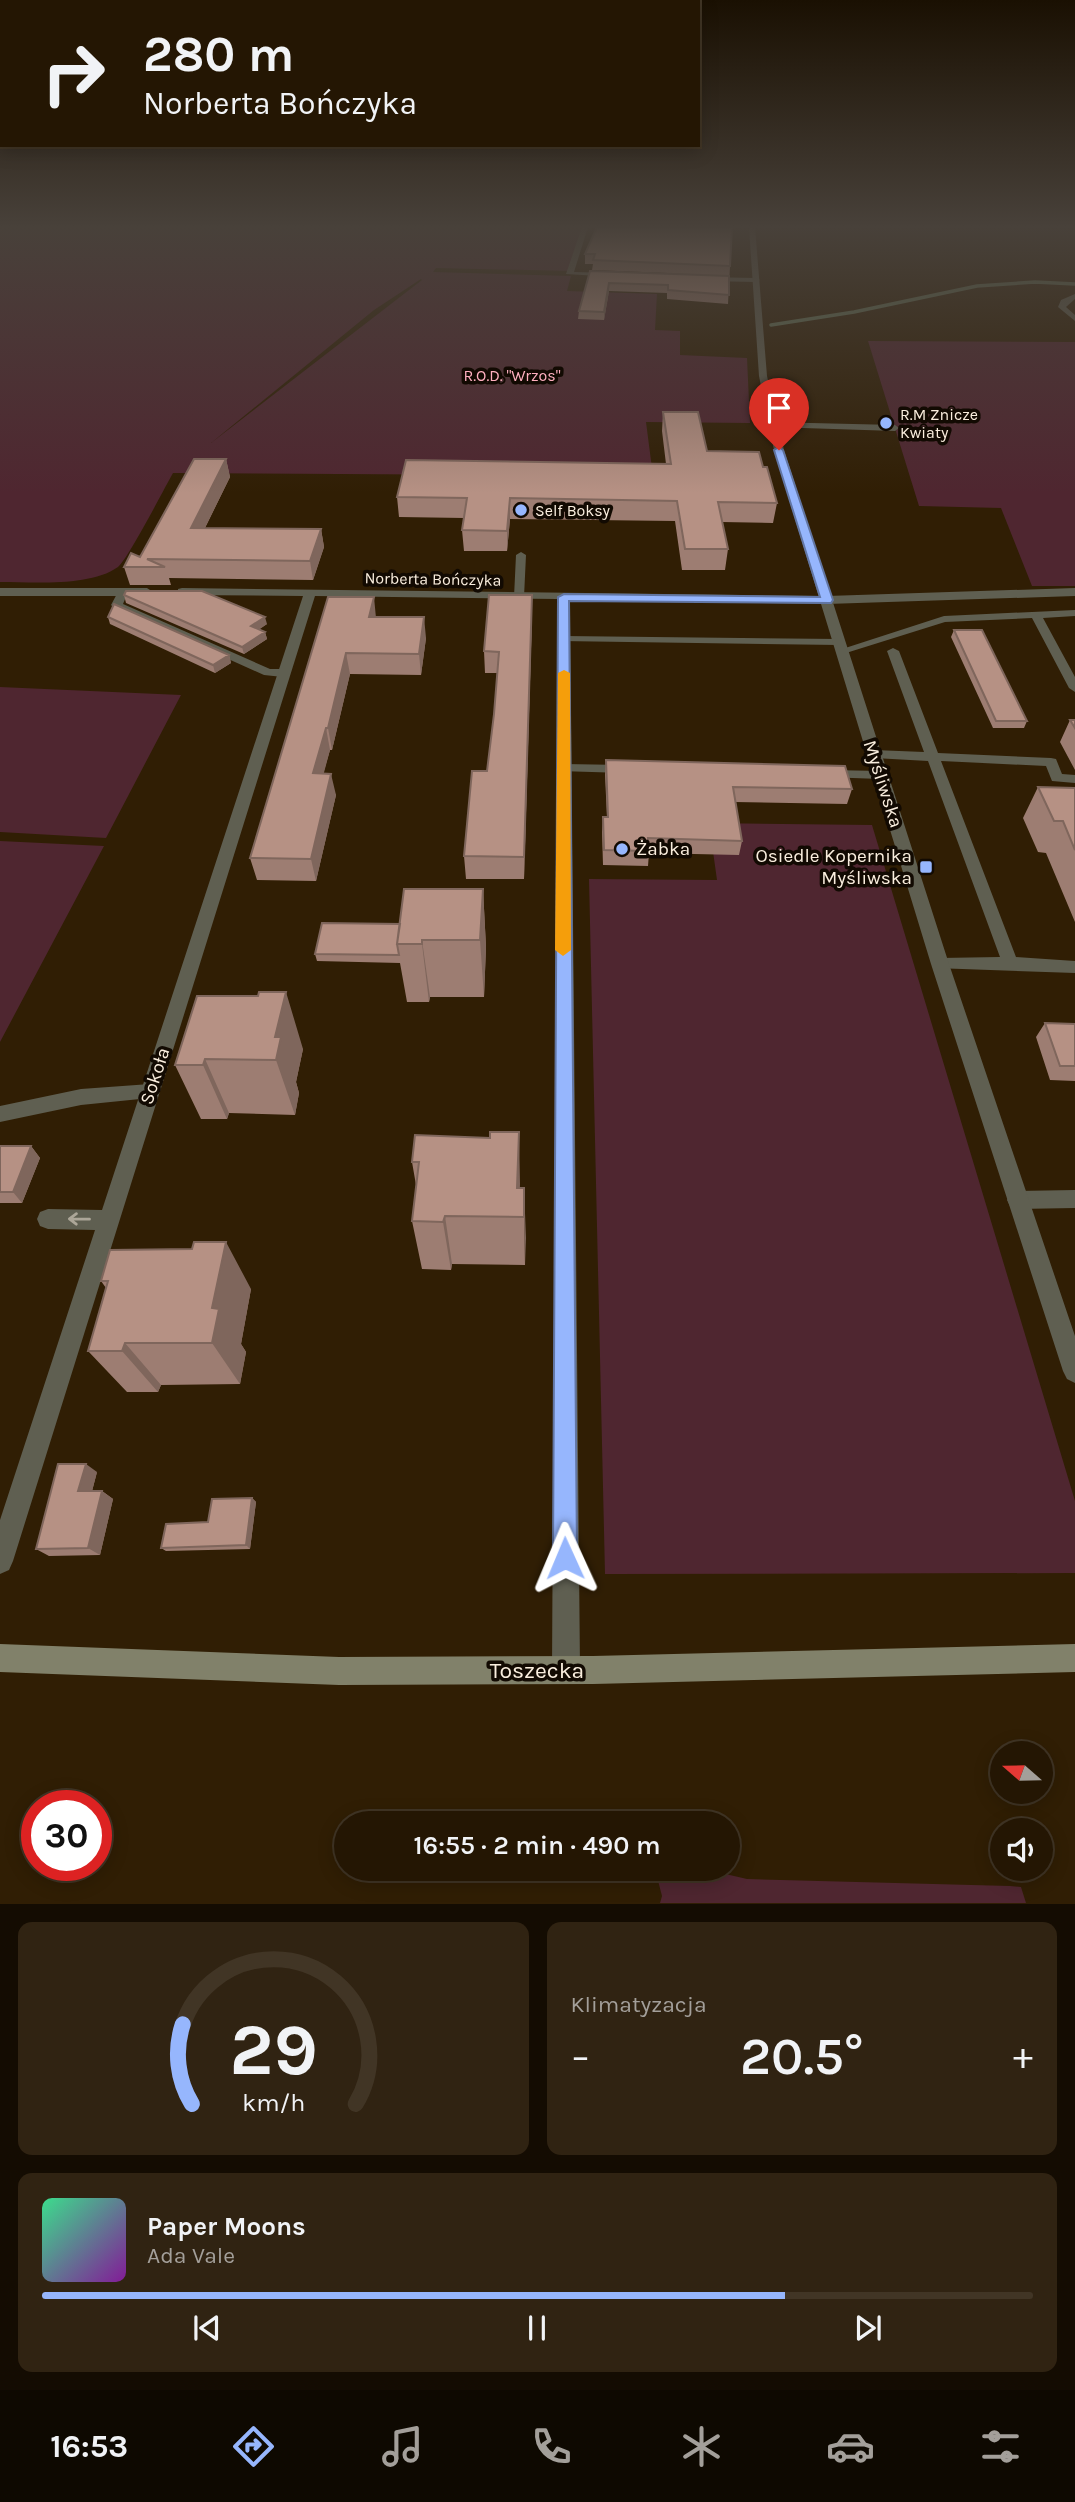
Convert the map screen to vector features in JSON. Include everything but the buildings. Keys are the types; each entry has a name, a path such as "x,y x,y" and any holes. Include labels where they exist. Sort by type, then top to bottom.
{"main road":[{"name":"Toszecka","path":"0,1658 339,1671 1075,1658"}],"street":[{"name":"Myśliwska","path":"759,316 763,376 772,424 940,964 1075,1371"},
{"name":"Norberta Bończyka","path":"0,592 310,592 827,600 1075,592"},
{"name":"Sokoła","path":"0,1561 310,592"},
{"path":"564,597 566,1669"},
{"path":"48,1219 109,1220"}],"lane":[{"path":"772,424 895,428"},
{"path":"519,597 521,555"},
{"path":"124,592 117,605 268,672 283,673"},
{"path":"564,639 840,646 944,619 1075,614"},
{"path":"1036,615 1075,688"},
{"path":"893,651 1010,963"},
{"path":"874,754 1051,762 1057,778 1075,779"},
{"path":"564,768 642,770"},
{"path":"813,773 881,775"},
{"path":"940,964 1010,963 1075,967"},
{"path":"0,1114 81,1097 150,1091"},
{"path":"1017,1199 1075,1199"}],"green space":[{"name":"R.O.D. \"Wrzos\"","path":"0,316 367,316 211,443 376,316 656,316 655,330 680,331 680,355 747,358 750,423 646,422 653,476 173,473 118,567 92,578 44,583 0,582"},
{"path":"868,341 1075,342 1075,586 1032,586 1001,508 919,506"},
{"path":"0,687 181,695 106,838 0,832"},
{"path":"709,823 872,825 1075,1501 1075,1573 605,1574 589,879 717,880"},
{"path":"0,841 104,846 0,1042"},
{"path":"740,1877 1010,1886 1021,1887 1026,1903 660,1903 662,1896 658,1881 740,1881"}],"waterway":[{"path":"771,325 829,316"}],"slow traffic":[{"path":"563,950 564,673"}],"place":[{"name":"R.M Znicze Kwiaty","path":"886,423"},
{"name":"Self Boksy","path":"521,510"},
{"name":"Żabka","path":"622,849"},
{"name":"Osiedle Kopernika Myśliwska","path":"926,867"}],"route":[{"path":"565,1558 564,597 827,600 779,450"}]}
